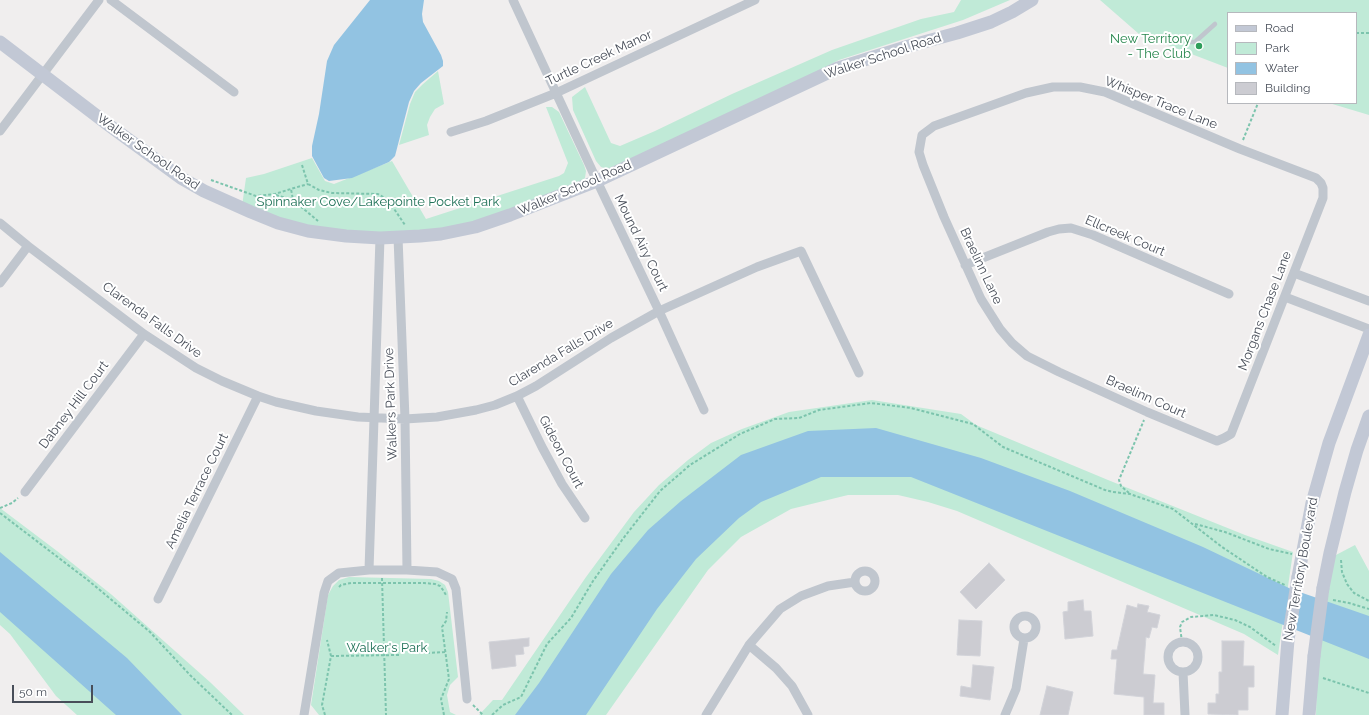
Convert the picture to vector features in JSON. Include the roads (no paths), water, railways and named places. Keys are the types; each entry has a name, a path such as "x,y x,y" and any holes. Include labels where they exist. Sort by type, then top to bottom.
{"street":[{"path":"0,131 99,0"},
{"path":"111,0 234,92"},
{"name":"Mound Airy Court","path":"513,0 704,410"},
{"name":"Turtle Creek Manor","path":"451,132 486,121 556,93 755,0"},
{"name":"Walker School Road","path":"0,42 175,174 204,191 278,223 302,229 346,236 380,238 399,232 441,234 475,227 510,215 597,181 838,68 908,46 957,34 991,22 1032,0"},
{"name":"Whisper Trace Lane","path":"921,143 922,135 934,126 1026,93 1066,87 1080,87 1105,92 1240,149 1316,178 1321,183 1323,188"},
{"name":"Braelinn Lane","path":"921,143 919,152 923,165 965,265 984,304 1000,329 1012,343 1027,356 1059,372"},
{"name":"Morgans Chase Lane","path":"1224,438 1231,434 1323,198 1323,188"},
{"name":"Clarenda Falls Drive","path":"0,223 144,334 196,368 258,396 276,402 316,411 374,418 437,417 495,405 536,386 611,338 659,311 758,267 802,251 858,373"},
{"name":"Ellcreek Court","path":"965,265 1048,232 1071,228 1093,235 1229,294"},
{"name":"Walkers Park Drive","path":"399,232 405,418 406,570"},
{"name":"Walkers Park Drive","path":"369,570 380,238"},
{"path":"0,283 28,246"},
{"path":"1294,272 1369,301"},
{"path":"1285,297 1369,329"},
{"name":"Dabney Hill Court","path":"25,492 144,334"},
{"name":"New Territory Boulevard","path":"1282,715 1282,643 1298,577 1300,558 1312,503 1329,443 1369,335"},
{"name":"Braelinn Court","path":"1059,372 1147,412 1217,441 1224,438"},
{"name":"Amelia Terrace Court","path":"158,599 258,396"},
{"name":"Gideon Court","path":"517,396 562,484 585,518"},
{"name":"New Territory Boulevard","path":"1309,715 1314,656 1326,593 1330,553 1345,492 1357,450 1369,416"},
{"path":"304,715 324,593 328,581 339,573 369,570 437,572 452,579 456,589 467,699"},
{"path":"706,715 749,645 780,609 801,596 828,586 855,582"},
{"path":"1005,715 1016,689 1024,639"},
{"path":"1178,642 1189,643 1194,646 1197,651 1197,663 1194,668 1183,672 1177,671 1169,662 1169,651 1178,642"},
{"path":"749,645 776,668 792,686 808,715"},
{"path":"1183,672 1185,715"}],"lane":[{"path":"1187,42 1195,42 1215,24"}],"water":[{"path":"370,0 424,0 422,14 423,22 441,55 443,66 421,83 414,91 409,102 395,156 389,162 352,178 329,181 324,178 312,156 312,146 319,114 327,61 334,45"},
{"path":"876,428 981,458 1070,491 1203,547 1291,589 1369,616 1369,659 911,477 821,477 761,502 739,518 696,559 657,609 586,715 515,715 539,683 611,574 648,530 681,501 741,455 808,431"},
{"path":"0,552 127,658 182,715 116,715 0,612"}],"place":[{"name":"New Territory - The Club","path":"1199,46"}],"park label":[{"name":"Spinnaker Cove/Lakepointe Pocket Park","path":"378,202"},
{"name":"Walker's Park","path":"387,648"}]}
